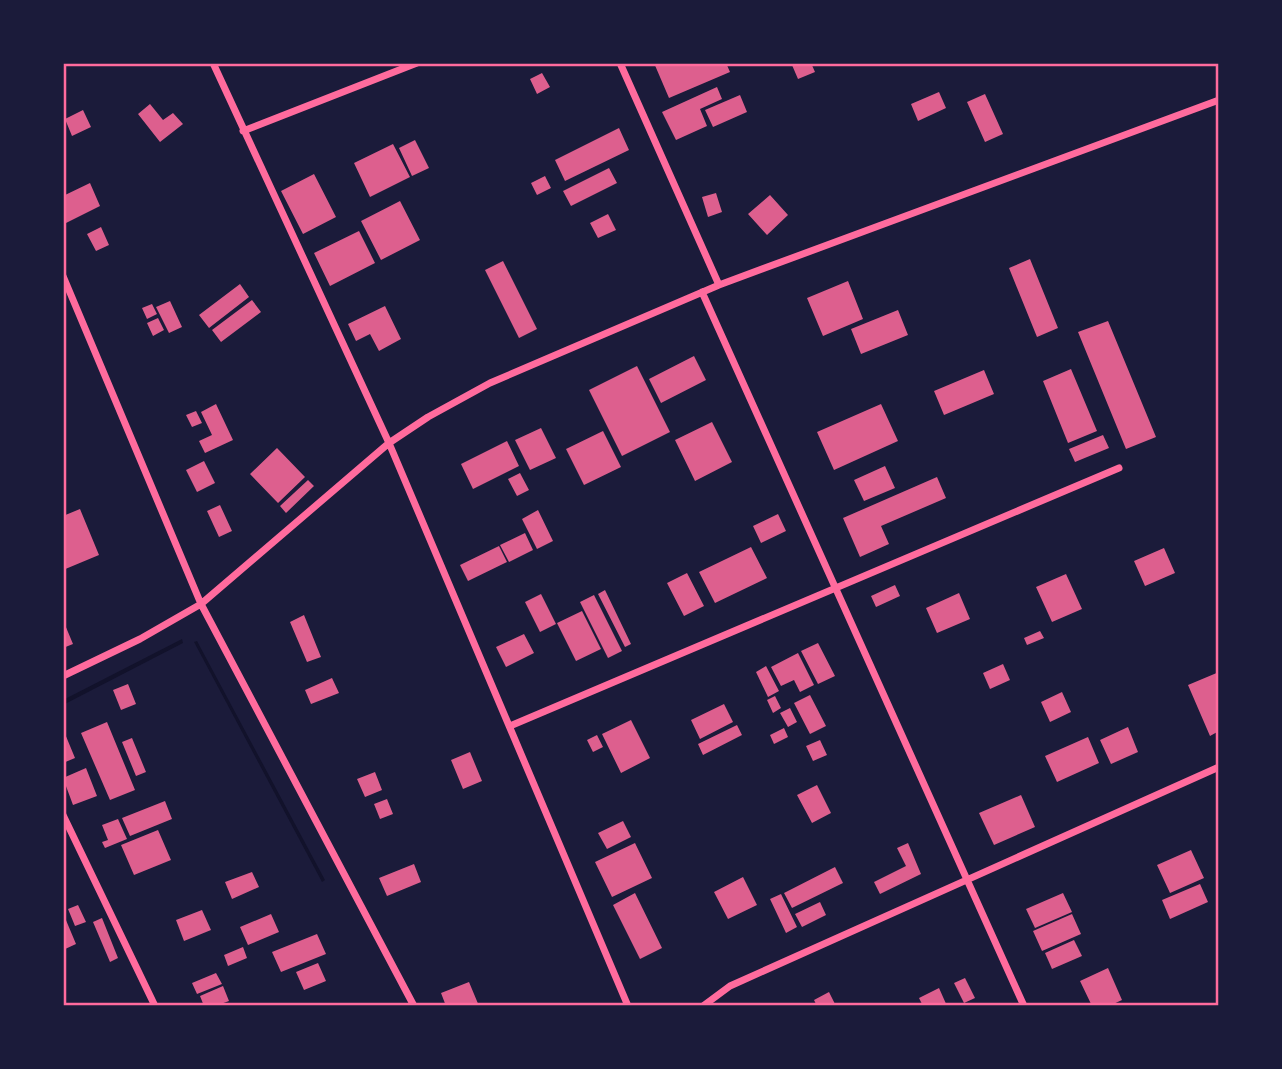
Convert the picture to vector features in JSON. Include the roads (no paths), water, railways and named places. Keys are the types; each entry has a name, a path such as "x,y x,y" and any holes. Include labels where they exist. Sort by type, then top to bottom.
{"street":[{"path":"212,63 388,443 628,1006"},
{"path":"243,131 417,63"},
{"path":"620,63 719,285"},
{"path":"63,676 140,639 201,604 388,443 490,383 719,285 1219,100"},
{"path":"63,276 201,604 414,1006"},
{"path":"702,292 1024,1006"},
{"path":"510,726 1119,468"},
{"path":"703,1006 730,986 1219,767"},
{"path":"63,815 155,1006"}]}
